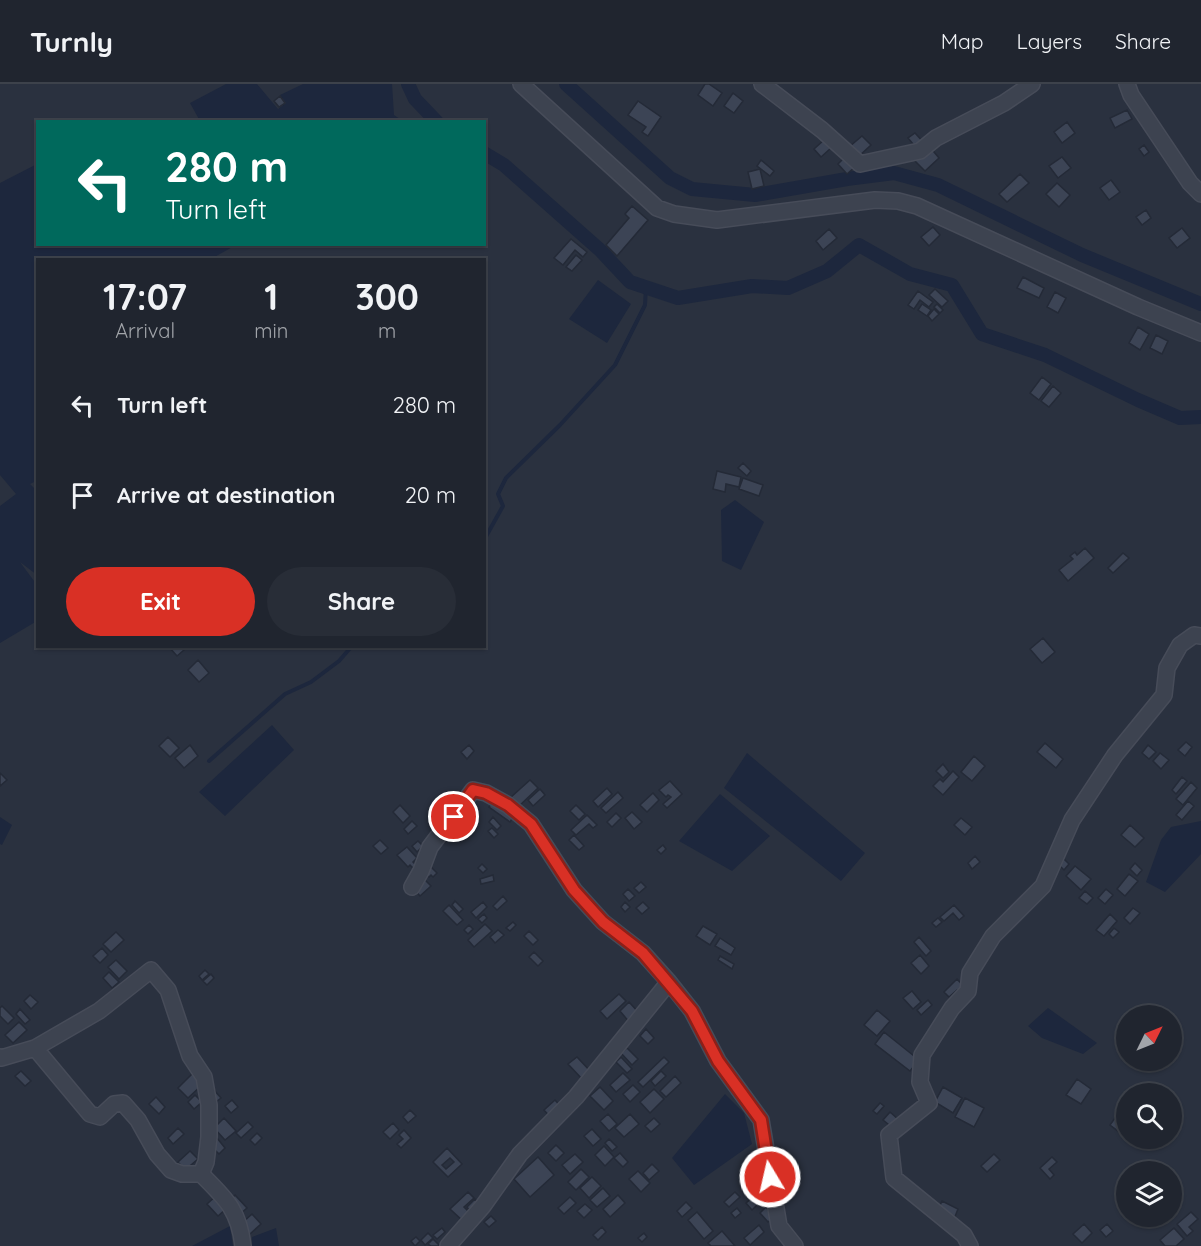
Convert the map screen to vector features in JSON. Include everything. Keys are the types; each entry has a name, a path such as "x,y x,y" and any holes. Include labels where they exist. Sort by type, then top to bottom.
{"street":[{"path":"521,84 657,208 674,214 717,220 875,200 898,201 917,206 1138,307 1201,333"},
{"path":"762,84 822,130 860,164 920,151 936,138 1004,103 1032,84"},
{"path":"1127,84 1131,95 1190,183 1201,194"},
{"path":"980,1246 974,1237 967,1241 894,1178 889,1135 929,1103 920,1082 922,1055 952,1008 968,991 970,973 981,954 993,936 1043,886 1072,820 1115,755 1164,695 1167,668 1180,645 1194,635 1201,636"},
{"path":"412,887 430,847 473,790 486,793 508,805 531,824 574,890 603,922 643,953 692,1011 718,1061 761,1120 779,1226 795,1246"},
{"path":"0,1057 35,1048 99,1011 151,970 168,990 190,1056 204,1077 209,1106 209,1137 206,1162 201,1174"},
{"path":"448,1246 483,1206 520,1154 576,1096 669,982"},
{"path":"35,1048 90,1114 100,1117 114,1104 123,1103 138,1120 157,1154 171,1170 182,1174 201,1174 223,1196 238,1218 243,1246"}],"water":[{"path":"226,84 257,84 278,109 286,103 280,95 303,84 392,84 394,115 402,120 199,120 190,103"},
{"path":"36,165 36,246 234,246 213,258 36,258 36,481 30,484 36,490 36,574 20,562 36,584 36,622 0,643 0,506 16,494 0,475 0,183"},
{"path":"598,280 631,304 607,343 569,319"},
{"path":"735,500 764,522 741,570 722,561 721,510"},
{"path":"272,725 294,750 225,816 199,792"},
{"path":"747,753 865,853 841,881 724,788"},
{"path":"720,794 770,836 732,871 679,841"},
{"path":"0,817 12,825 2,845 0,844"},
{"path":"1201,821 1201,854 1165,892 1146,882 1161,840 1171,827"},
{"path":"1048,1008 1097,1043 1083,1054 1042,1038 1028,1026"},
{"path":"725,1094 744,1113 752,1144 694,1185 672,1158"},
{"path":"230,1226 233,1246 192,1246"},
{"path":"276,1228 279,1246 252,1246 252,1237"}],"building":[{"path":"705,84 709,84 722,93 713,106 698,95"},
{"path":"733,93 743,101 734,113 724,106"},
{"path":"280,96 285,103 279,107 274,101"},
{"path":"638,101 661,117 648,136 642,132 646,127 628,115"},
{"path":"1127,110 1132,119 1115,128 1110,118"},
{"path":"1067,122 1075,133 1062,143 1054,132"},
{"path":"915,133 925,144 918,150 908,138"},
{"path":"862,136 871,145 858,157 849,147"},
{"path":"824,140 831,148 821,157 814,149"},
{"path":"1144,145 1149,152 1144,156 1139,149"},
{"path":"929,146 939,158 925,171 914,160"},
{"path":"846,156 856,166 847,174 838,164"},
{"path":"1062,157 1071,168 1058,178 1049,166"},
{"path":"761,160 774,171 770,176 757,166"},
{"path":"760,169 764,186 752,189 748,172"},
{"path":"1020,174 1029,183 1007,202 999,194"},
{"path":"1111,180 1120,192 1109,200 1100,188"},
{"path":"1057,183 1070,195 1059,207 1046,194"},
{"path":"632,206 648,220 617,256 606,245 629,218 625,214"},
{"path":"1146,210 1151,218 1142,225 1136,217"},
{"path":"933,227 940,235 929,246 921,237"},
{"path":"1182,228 1190,238 1177,248 1169,238"},
{"path":"829,229 837,238 823,250 816,241"},
{"path":"571,239 587,252 583,257 575,250 563,265 554,258"},
{"path":"576,255 582,260 572,271 566,267"},
{"path":"1023,277 1044,288 1039,298 1017,288"},
{"path":"935,289 948,301 942,307 929,295"},
{"path":"918,291 933,302 929,307 920,300 914,309 908,305"},
{"path":"1055,292 1066,298 1058,313 1047,307"},
{"path":"922,304 931,310 927,316 918,310"},
{"path":"937,304 943,310 940,313 934,307"},
{"path":"934,309 939,314 932,321 928,316"},
{"path":"1138,327 1149,334 1140,350 1129,343"},
{"path":"1156,335 1168,341 1162,354 1150,348"},
{"path":"1042,377 1051,384 1039,400 1030,393"},
{"path":"1053,386 1061,393 1049,407 1041,401"},
{"path":"743,463 751,471 747,476 738,468"},
{"path":"717,471 741,477 739,487 726,484 725,492 713,489"},
{"path":"743,478 763,485 759,496 739,489"},
{"path":"1085,548 1094,558 1068,581 1059,570 1073,559 1070,556 1075,552 1077,555"},
{"path":"1123,553 1129,558 1113,573 1108,568"},
{"path":"1043,638 1055,652 1042,663 1030,649"},
{"path":"170,648 182,648 184,650 177,656"},
{"path":"198,660 209,673 199,682 188,670"},
{"path":"168,737 179,748 170,757 159,746"},
{"path":"1186,742 1192,747 1185,756 1178,750"},
{"path":"1045,743 1063,759 1056,768 1037,752"},
{"path":"190,745 198,756 184,768 175,758"},
{"path":"469,745 474,751 467,759 461,752"},
{"path":"1148,745 1156,752 1149,759 1142,753"},
{"path":"1160,753 1169,760 1161,769 1153,761"},
{"path":"974,756 985,766 972,781 961,772"},
{"path":"943,764 949,772 943,778 936,771"},
{"path":"953,771 959,777 943,795 933,786 940,779 943,782"},
{"path":"0,773 7,780 0,786"},
{"path":"1182,777 1187,781 1176,794 1172,790"},
{"path":"530,780 538,788 518,807 510,798"},
{"path":"670,781 682,794 667,808 663,804 671,797 668,795 666,797 659,790"},
{"path":"1191,782 1197,788 1183,805 1176,799"},
{"path":"607,788 612,794 598,807 593,801"},
{"path":"540,789 545,795 533,806 528,800"},
{"path":"618,792 623,798 606,813 601,808"},
{"path":"653,793 659,800 647,812 640,805"},
{"path":"493,801 514,816 510,822 489,807"},
{"path":"1188,801 1194,806 1182,820 1176,815"},
{"path":"400,805 410,816 403,823 393,812"},
{"path":"576,805 585,814 579,820 570,811"},
{"path":"632,812 642,822 634,829 625,818"},
{"path":"616,813 621,818 612,827 607,822"},
{"path":"587,815 597,825 593,828 589,824 576,835 571,830"},
{"path":"493,817 501,826 497,830 489,822"},
{"path":"961,818 972,827 965,835 954,825"},
{"path":"412,821 417,826 408,834 404,829"},
{"path":"1130,825 1144,838 1135,847 1121,835"},
{"path":"492,828 498,834 494,838 488,831"},
{"path":"574,835 584,846 579,850 569,840"},
{"path":"380,840 388,848 381,854 373,846"},
{"path":"418,841 423,846 417,852 412,846"},
{"path":"663,845 666,849 661,854 657,850"},
{"path":"407,847 417,858 413,862 415,864 419,861 416,871 410,865 408,867 397,855"},
{"path":"975,856 980,862 972,869 968,863"},
{"path":"1063,858 1069,864 1064,870 1058,864"},
{"path":"1135,863 1142,870 1137,876 1130,869"},
{"path":"482,864 487,869 483,873 478,868"},
{"path":"429,865 437,873 433,877 425,873"},
{"path":"1075,866 1091,879 1081,890 1066,876"},
{"path":"1129,874 1138,881 1125,896 1117,889"},
{"path":"493,875 494,881 481,884 480,879"},
{"path":"423,878 431,886 420,896 413,888"},
{"path":"641,882 646,887 639,893 634,888"},
{"path":"628,889 635,896 629,901 623,894"},
{"path":"1106,889 1113,895 1105,904 1098,898"},
{"path":"1085,891 1093,898 1087,904 1079,898"},
{"path":"503,896 507,901 497,910 493,906"},
{"path":"455,901 463,909 459,913 452,905"},
{"path":"483,902 487,907 476,918 471,912"},
{"path":"625,902 630,907 625,912 621,907"},
{"path":"643,902 649,908 642,914 636,908"},
{"path":"449,905 463,920 457,925 443,911"},
{"path":"954,905 964,916 959,920 953,913 944,921 940,917"},
{"path":"1133,908 1140,913 1130,924 1124,918"},
{"path":"484,914 487,918 482,923 478,919"},
{"path":"1110,914 1117,921 1104,936 1096,930"},
{"path":"938,918 942,922 936,927 932,923"},
{"path":"513,922 516,925 510,931 506,928"},
{"path":"485,924 492,931 474,947 468,940"},
{"path":"469,925 473,929 468,934 464,930"},
{"path":"703,926 717,934 710,945 696,936"},
{"path":"1114,928 1119,932 1113,938 1109,934"},
{"path":"498,930 504,935 495,943 490,937"},
{"path":"529,931 538,940 533,945 524,936"},
{"path":"116,932 124,940 111,952 103,944"},
{"path":"919,937 931,951 926,956 914,942"},
{"path":"720,938 735,948 731,955 715,946"},
{"path":"102,948 108,955 100,963 93,956"},
{"path":"534,952 543,961 538,966 529,957"},
{"path":"920,955 929,966 921,974 911,963"},
{"path":"720,956 734,964 732,969 718,960"},
{"path":"116,960 127,971 119,979 108,967"},
{"path":"205,970 209,974 202,980 199,976"},
{"path":"109,972 119,982 112,988 103,978"},
{"path":"211,974 214,978 207,985 203,981"},
{"path":"957,979 967,990 961,995 957,990 949,997 944,992"},
{"path":"912,991 921,1002 913,1009 903,998"},
{"path":"619,994 626,1001 607,1019 600,1011"},
{"path":"30,995 38,1002 31,1009 24,1001"},
{"path":"928,1000 932,1005 921,1015 917,1010"},
{"path":"629,1002 640,1014 630,1023 620,1011"},
{"path":"2,1006 14,1018 8,1024 0,1016"},
{"path":"20,1009 30,1020 25,1024 16,1014"},
{"path":"877,1010 890,1021 877,1036 864,1025"},
{"path":"19,1022 27,1030 13,1043 5,1035"},
{"path":"646,1029 654,1038 648,1044 640,1036"},
{"path":"884,1032 919,1060 910,1071 875,1044"},
{"path":"627,1048 638,1059 632,1065 621,1053"},
{"path":"577,1057 591,1072 583,1080 568,1064"},
{"path":"621,1057 632,1069 627,1073 616,1062"},
{"path":"664,1057 669,1062 643,1087 638,1082"},
{"path":"21,1071 31,1081 25,1086 15,1076"},
{"path":"661,1071 666,1076 655,1086 651,1081"},
{"path":"193,1073 203,1084 188,1098 178,1088"},
{"path":"623,1073 630,1080 616,1092 610,1085"},
{"path":"675,1076 681,1083 666,1097 660,1091"},
{"path":"1077,1079 1091,1089 1081,1104 1066,1095"},
{"path":"633,1085 640,1092 630,1102 623,1094"},
{"path":"600,1087 613,1101 604,1110 590,1096"},
{"path":"943,1087 962,1098 953,1113 935,1102"},
{"path":"213,1089 221,1098 216,1102 208,1094"},
{"path":"654,1089 664,1099 650,1113 640,1102"},
{"path":"195,1095 202,1102 194,1109 188,1102"},
{"path":"156,1097 165,1107 159,1114 149,1104"},
{"path":"965,1098 984,1108 974,1127 955,1117"},
{"path":"232,1100 238,1107 231,1113 225,1106"},
{"path":"555,1100 562,1108 551,1118 544,1110"},
{"path":"880,1103 884,1106 877,1114 873,1111"},
{"path":"410,1110 416,1116 408,1123 403,1117"},
{"path":"890,1112 900,1121 893,1128 883,1120"},
{"path":"608,1114 617,1124 609,1131 600,1121"},
{"path":"630,1114 639,1124 624,1137 615,1128"},
{"path":"224,1118 236,1131 225,1140 214,1128"},
{"path":"654,1118 660,1124 651,1132 645,1126"},
{"path":"1115,1118 1116,1119 1116,1130 1110,1125"},
{"path":"248,1122 253,1127 241,1138 236,1133"},
{"path":"393,1123 399,1130 390,1139 383,1132"},
{"path":"178,1128 184,1134 173,1144 168,1138"},
{"path":"592,1129 601,1139 593,1146 584,1136"},
{"path":"404,1130 411,1138 401,1148 397,1144 403,1139 399,1135"},
{"path":"257,1133 262,1138 255,1145 250,1140"},
{"path":"217,1138 225,1148 219,1154 210,1145"},
{"path":"609,1139 617,1147 612,1151 605,1143"},
{"path":"556,1145 564,1153 556,1161 548,1153"},
{"path":"604,1146 614,1157 605,1166 595,1155"},
{"path":"447,1148 462,1164 448,1177 433,1162","holes":["450,1158 454,1162 446,1169 442,1165"]},
{"path":"190,1151 198,1159 185,1170 178,1162"},
{"path":"620,1153 628,1162 623,1167 614,1158"},
{"path":"575,1154 583,1162 570,1174 562,1165"},
{"path":"994,1154 1000,1160 987,1172 981,1166"},
{"path":"538,1157 554,1175 530,1197 514,1179"},
{"path":"1052,1157 1057,1162 1049,1169 1054,1175 1050,1179 1040,1168"},
{"path":"652,1164 659,1171 649,1180 643,1173"},
{"path":"581,1169 589,1177 576,1190 568,1182"},
{"path":"638,1171 650,1183 641,1192 629,1179"},
{"path":"592,1177 601,1186 589,1198 580,1188"},
{"path":"762,1182 770,1191 761,1200 753,1191"},
{"path":"603,1188 610,1196 597,1207 590,1200"},
{"path":"468,1192 474,1198 464,1207 471,1214 463,1221 450,1209"},
{"path":"735,1192 740,1197 729,1207 724,1202"},
{"path":"235,1195 247,1208 240,1214 229,1201"},
{"path":"618,1195 625,1203 610,1217 603,1209"},
{"path":"216,1196 227,1208 218,1216 207,1204"},
{"path":"570,1197 576,1203 564,1214 558,1208"},
{"path":"752,1198 758,1204 752,1210 746,1203"},
{"path":"475,1199 480,1204 471,1212 467,1207"},
{"path":"942,1201 958,1209 954,1219 937,1212"},
{"path":"686,1202 692,1208 682,1217 677,1211"},
{"path":"585,1204 592,1210 584,1218 577,1211"},
{"path":"766,1207 774,1217 768,1222 760,1213"},
{"path":"737,1208 741,1213 735,1218 731,1213"},
{"path":"697,1212 713,1231 704,1239 688,1220"},
{"path":"1191,1212 1198,1219 1189,1227 1193,1231 1187,1236 1180,1227 1182,1227 1182,1220"},
{"path":"252,1214 261,1224 250,1234 241,1224"},
{"path":"491,1216 496,1221 489,1227 484,1222"},
{"path":"1084,1224 1092,1233 1082,1243 1073,1234"},
{"path":"1107,1224 1113,1231 1106,1237 1100,1230"},
{"path":"759,1225 764,1232 750,1245 744,1238"},
{"path":"602,1227 606,1232 598,1240 593,1235"},
{"path":"442,1228 445,1232 437,1239 433,1235"},
{"path":"1174,1228 1184,1239 1176,1246 1165,1246 1160,1240"},
{"path":"722,1231 735,1246 711,1246 708,1243"},
{"path":"428,1233 433,1238 425,1245 421,1240"},
{"path":"644,1233 647,1237 642,1242 638,1238"},
{"path":"416,1237 420,1241 415,1246 411,1241"},
{"path":"433,1239 440,1246 428,1244"}],"waterway":[{"path":"408,84 415,99 435,120"},
{"path":"566,84 670,178 692,189 755,195 894,173 938,185 1082,255 1201,304"},
{"path":"486,154 504,165 600,250 630,282 678,298 752,286 788,288 827,271 859,245 910,274 952,285 982,334 1045,355 1180,418 1201,417"},
{"path":"486,536 503,506 498,494 506,478 560,425 615,365 645,305 646,287"},
{"path":"209,761 285,694 311,682 339,661 350,648"}],"route":[{"path":"454,817 473,790 486,793 508,805 531,824 574,890 603,922 643,953 692,1011 718,1061 761,1120 770,1177"}]}
